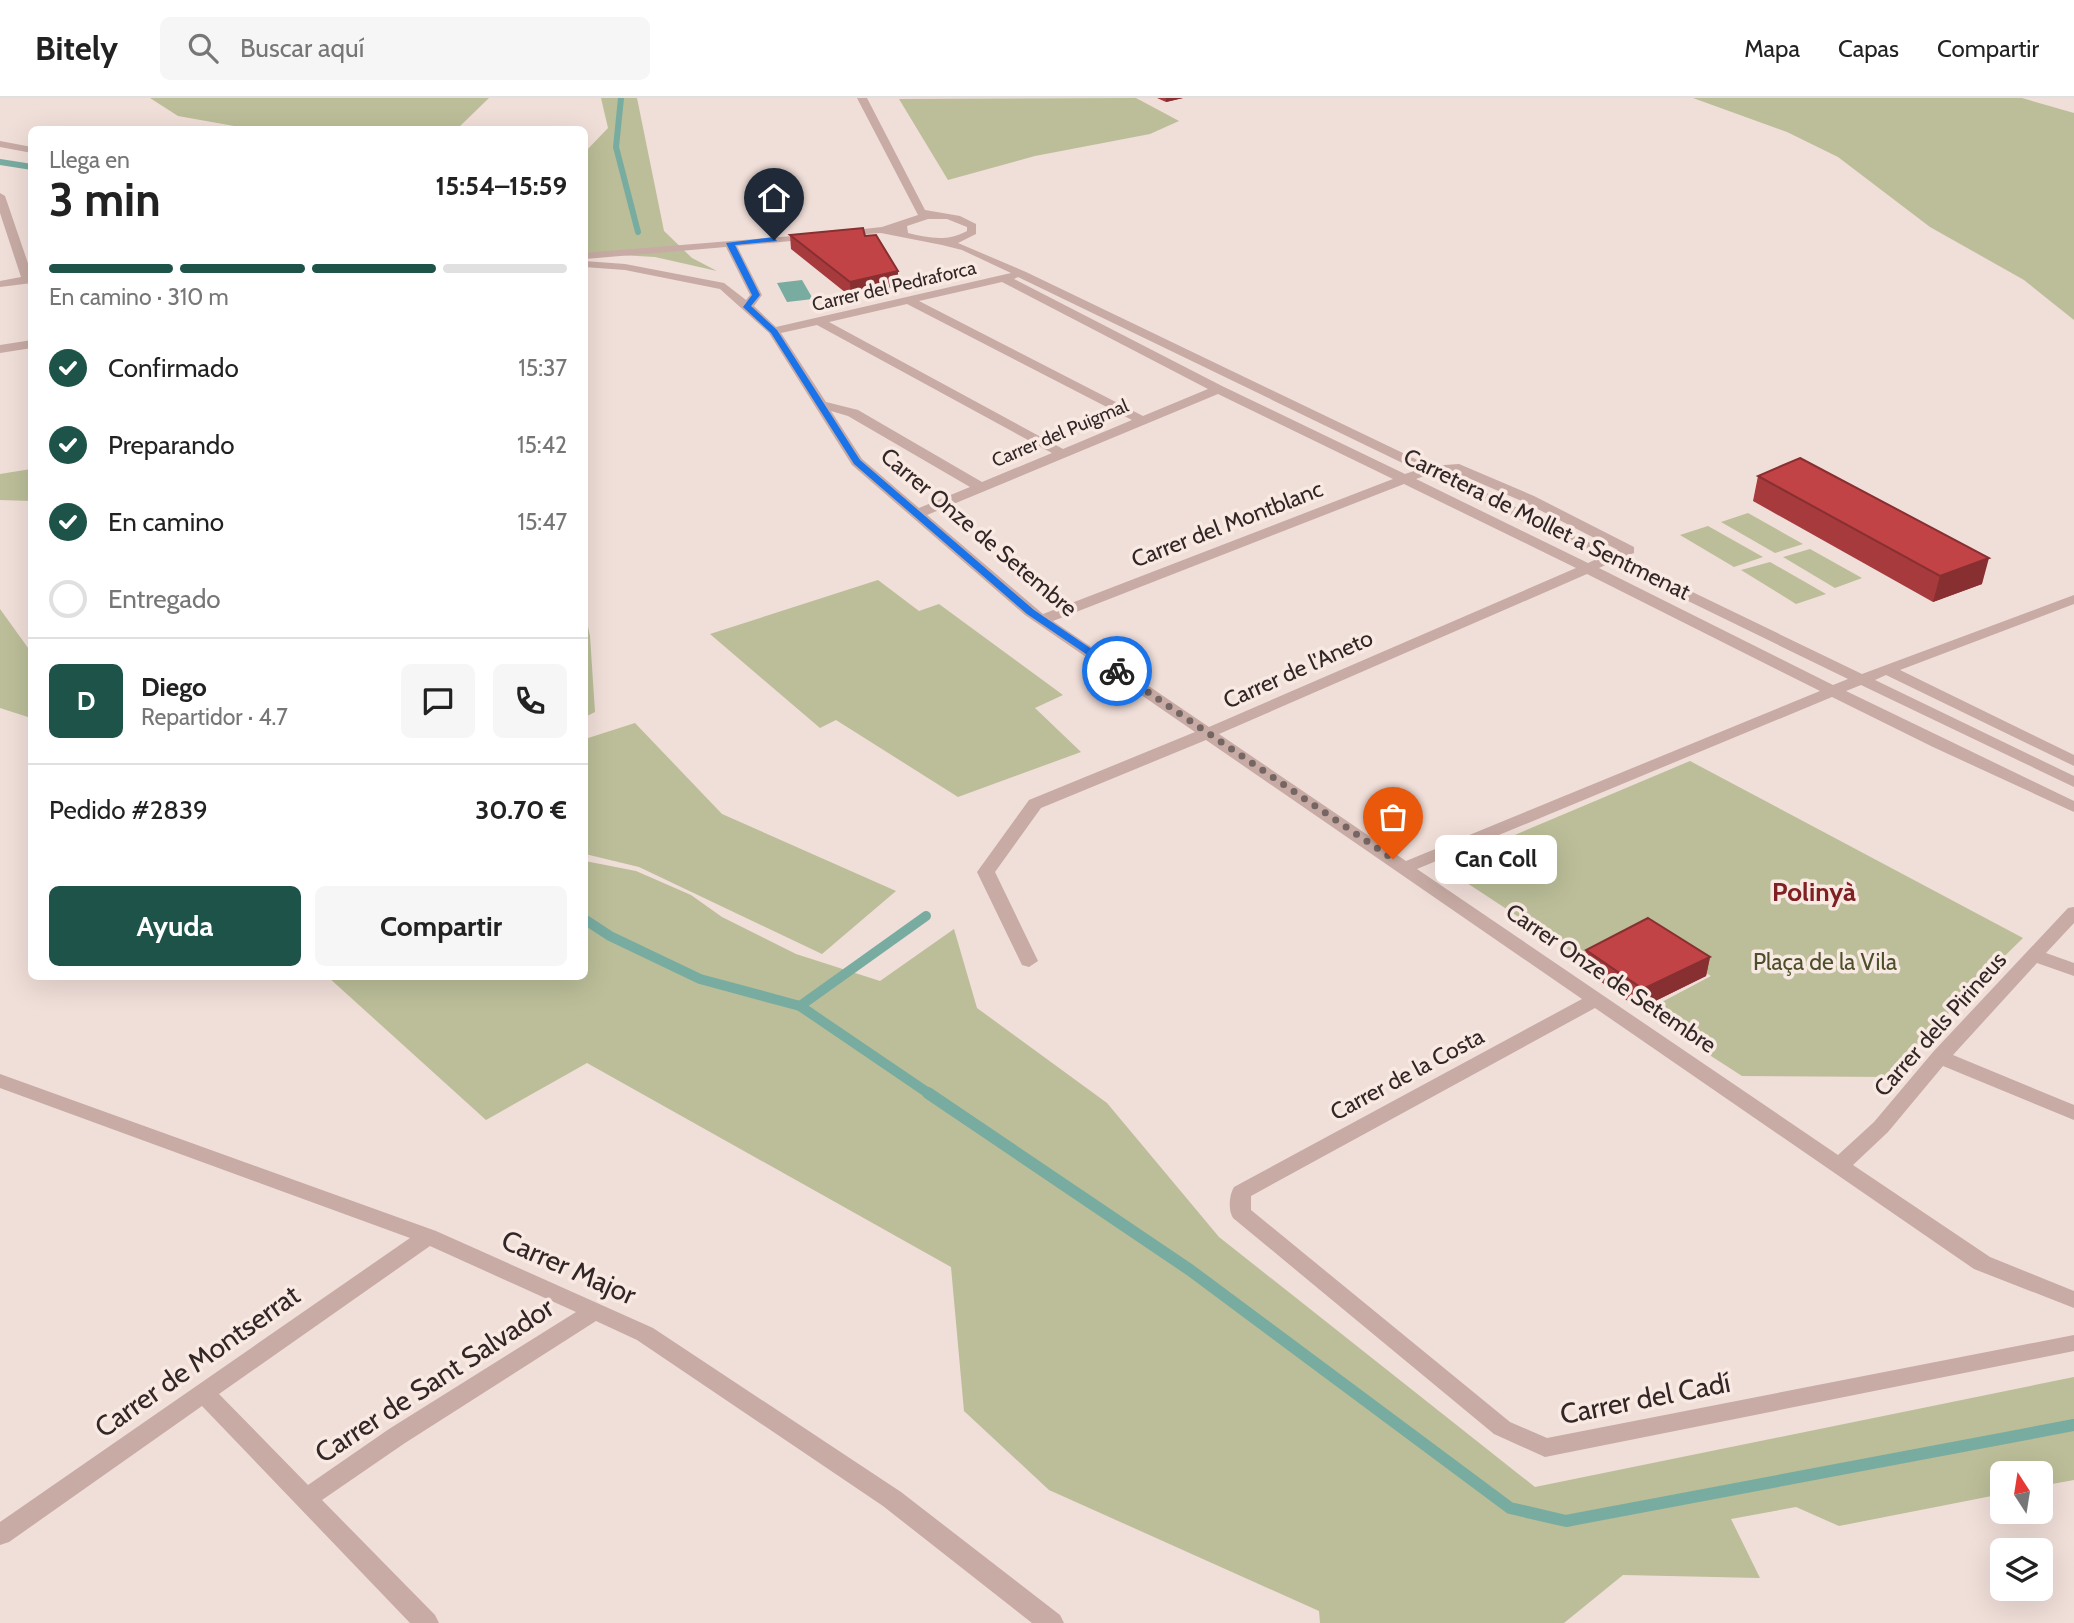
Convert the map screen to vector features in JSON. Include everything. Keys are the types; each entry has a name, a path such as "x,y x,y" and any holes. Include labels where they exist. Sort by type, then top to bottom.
{"street":[{"path":"862,98 919,215"},
{"path":"0,144 28,149"},
{"path":"0,196 28,276"},
{"path":"902,229 919,215 965,220 972,226 972,232 965,243"},
{"name":"Carretera de Mollet a Sentmenat","path":"588,256 902,229 925,242 965,243 1022,274 2074,782"},
{"path":"730,243 756,295 747,307"},
{"name":"Carrer Onze de Setembre","path":"588,264 625,267 724,286 774,331 857,462 1042,620 1982,1263 2074,1300"},
{"name":"Carrer del Pedraforca","path":"774,331 1022,274"},
{"name":"Carretera de Mollet a Sentmenat","path":"1003,278 1218,389 2074,807"},
{"path":"0,284 28,279"},
{"path":"908,300 1141,420"},
{"path":"819,321 1061,453"},
{"path":"0,349 28,345"},
{"name":"Carrer del Puigmal","path":"917,514 1218,389"},
{"path":"821,405 853,413 980,487"},
{"name":"Carretera de Mollet a Sentmenat","path":"1428,470 1454,467 1529,499 1629,550"},
{"name":"Carrer del Montblanc","path":"1042,620 1428,470"},
{"name":"Carrer de l'Aneto","path":"1029,961 986,872 1035,804 1208,733 1629,550"},
{"path":"1406,867 1863,679 2071,603"},
{"path":"1887,670 2074,761"},
{"name":"Carrer dels Pirineus","path":"1840,1165 1881,1127 1940,1057 2074,912"},
{"path":"2034,955 2074,970"},
{"name":"Carrer de la Costa","path":"1241,1192 1597,999"},
{"path":"1940,1057 2074,1113"},
{"name":"Carrer Major","path":"0,1081 428,1236 645,1334 892,1499 1051,1623"},
{"name":"Carrer del Cadí","path":"1241,1192 1240,1213 1502,1428 1545,1448 2074,1343"},
{"name":"Carrer de Montserrat","path":"0,1535 428,1236"},
{"name":"Carrer de Sant Salvador","path":"306,1499 397,1436 595,1311"},
{"path":"203,1393 426,1623"}],"green space":[{"path":"150,98 489,98 460,126 234,126 178,116"},
{"path":"601,98 637,98 664,231 692,258 717,271 655,257 588,253 588,149 608,128"},
{"path":"1136,98 1179,121 1150,134 1035,156 948,180 899,99"},
{"path":"1693,98 2022,98 2074,113 2074,320 2024,280 1930,227 1838,157 1787,132"},
{"path":"28,469 28,501 0,500 0,474"},
{"path":"1748,513 1803,544 1775,553 1721,522"},
{"path":"1708,526 1763,557 1734,567 1680,535"},
{"path":"1810,549 1862,578 1835,588 1783,557"},
{"path":"1770,562 1826,594 1796,604 1741,570"},
{"path":"878,580 919,611 939,604 1063,695 1035,708 1081,752 958,797 836,720 820,728 710,634"},
{"path":"0,609 28,648 28,717 0,708"},
{"path":"588,627 590,636 595,712 588,716"},
{"path":"635,723 722,814 896,891 822,954 639,867 588,855 588,738"},
{"name":"Plaça de la Vila","path":"1690,761 2023,938 1965,995 1892,1077 1742,1076 1643,1012 1711,976 1646,935 1584,960 1441,866"},
{"path":"588,862 636,871 691,895 722,917 796,954 880,981 954,929 977,1008 1107,1103 1219,1237 1535,1487 2074,1377 2074,1480 2053,1484 2053,1461 1990,1461 1990,1496 1839,1526 1796,1507 1731,1519 1760,1578 1623,1575 1564,1623 1320,1623 1319,1611 1049,1490 964,1411 951,1267 587,1063 486,1120 331,980 588,980"}],"water":[{"path":"802,280 813,299 787,302 777,283"}],"building":[{"path":"863,228 865,236 876,235 898,271 850,282 790,235"},
{"path":"1800,458 1989,558 1940,576 1758,476"},
{"path":"1648,918 1710,957 1643,989 1586,950"}],"waterway":[{"path":"621,98 616,147 638,232"},
{"path":"0,162 28,166"},
{"path":"800,1006 926,916"},
{"path":"588,922 610,936 700,979 800,1006"},
{"path":"800,1006 931,1095"},
{"path":"928,1093 1190,1270 1510,1508 1566,1521 2074,1425"}],"way so far":[{"path":"1117,671 1393,859"}],"place":[{"name":"Can Coll","path":"1393,859"}],"district":[{"name":"Polinyà","path":"1814,892"}],"route":[{"path":"774,240 730,243 756,295 747,307 774,331 857,462 1030,612 1117,671"}]}
